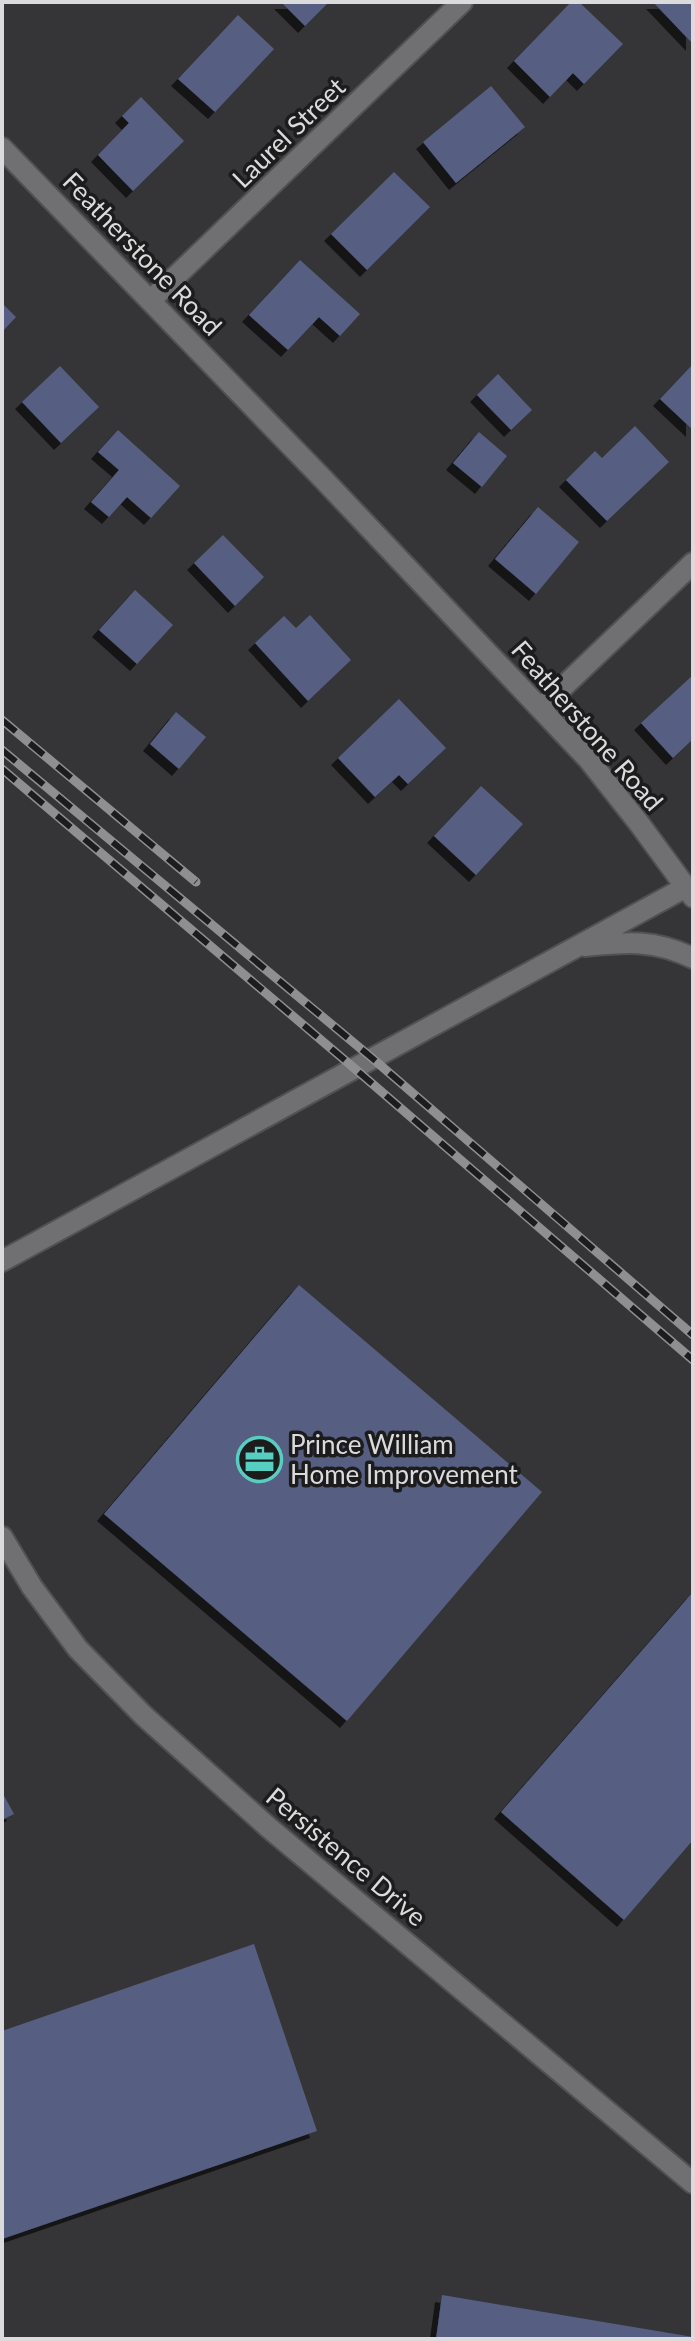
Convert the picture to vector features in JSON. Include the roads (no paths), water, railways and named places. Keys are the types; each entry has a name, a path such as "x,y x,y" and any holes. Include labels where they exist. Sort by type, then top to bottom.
{"street":[{"name":"Laurel Street","path":"151,300 462,2"},
{"name":"Featherstone Road","path":"2,148 541,708 612,787 689,892 577,946 2,1261"},
{"path":"541,708 693,563"},
{"path":"577,946 647,943 693,958"},
{"name":"Persistence Drive","path":"2,1537 41,1600 78,1649 144,1716 268,1827 693,2183"}],"railway":[{"path":"2,720 196,882"},
{"path":"2,750 372,1058 693,1335"},
{"path":"2,769 693,1360"}],"place":[{"name":"Prince William Home Improvement","path":"259,1460"}]}
